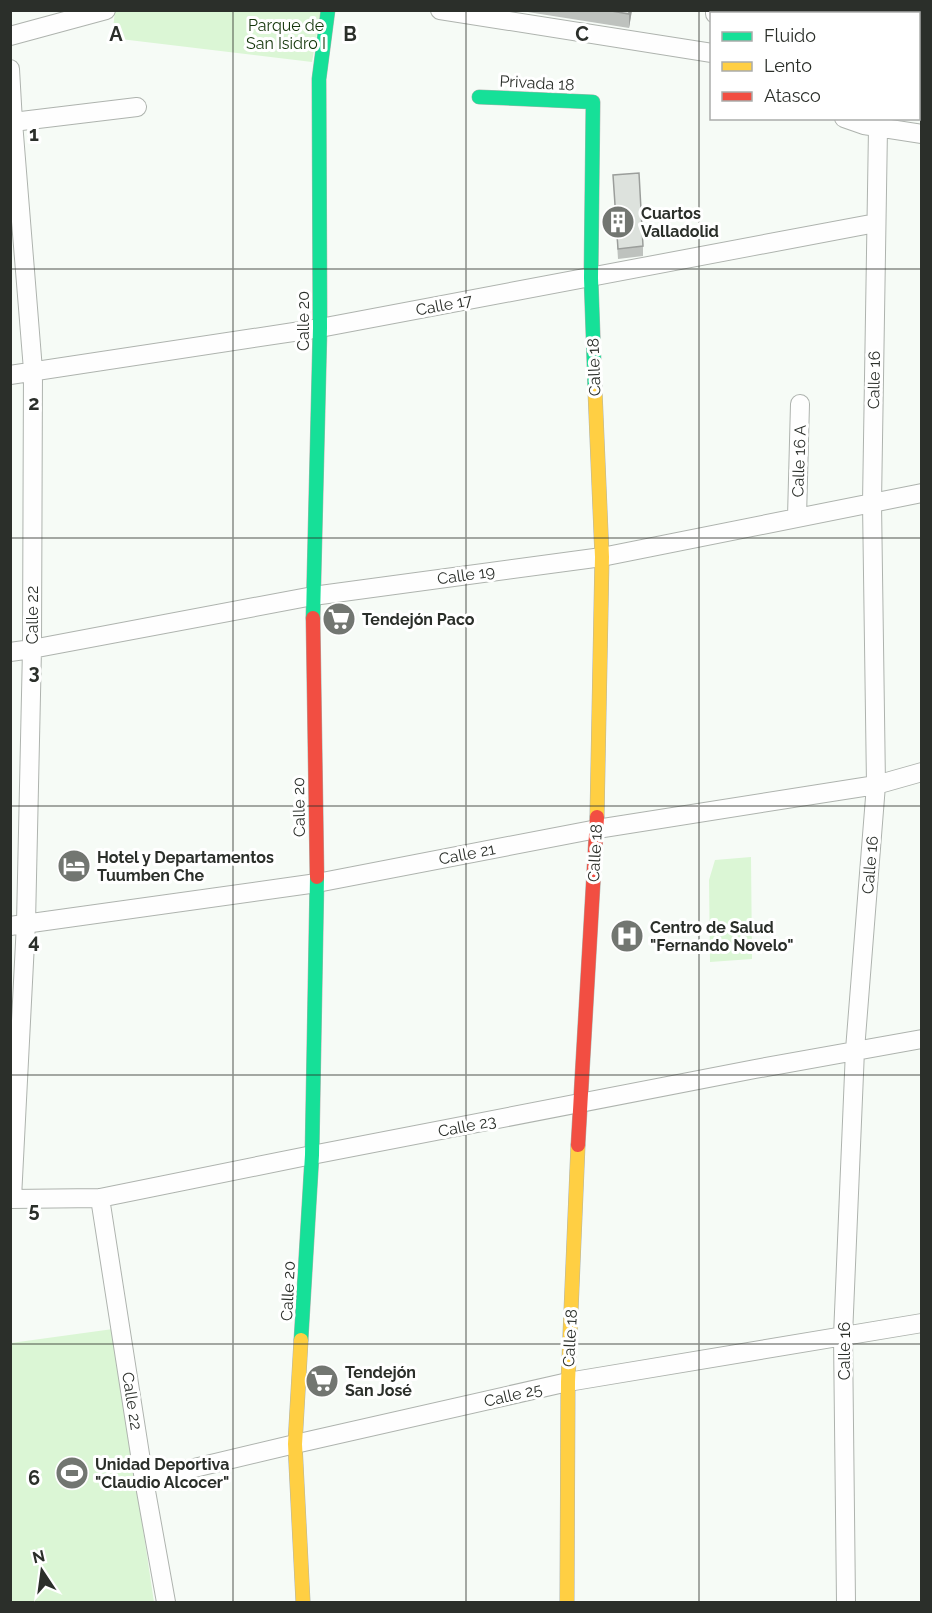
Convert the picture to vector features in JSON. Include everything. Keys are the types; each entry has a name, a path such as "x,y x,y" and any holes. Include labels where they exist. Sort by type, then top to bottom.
{"street":[{"path":"10,36 106,10"},
{"name":"Calle 20","path":"303,1602 295,1444 312,1155 317,884 313,596 320,328 319,79 328,10"},
{"path":"440,10 710,52"},
{"name":"Calle 22","path":"10,69 33,370 32,649 18,925 11,1198"},
{"name":"Privada 18","path":"480,97 593,102"},
{"name":"Calle 18","path":"567,1602 568,1382 580,1104 597,829 602,556 591,278 593,102"},
{"path":"13,122 137,106"},
{"path":"848,120 878,128 921,134"},
{"name":"Calle 16","path":"846,1602 843,1336 855,1050 876,785 872,503 878,128"},
{"name":"Calle 17","path":"10,375 320,328 876,224"},
{"name":"Calle 16 A","path":"797,517 800,404"},
{"name":"Calle 19","path":"10,652 313,596 602,556 921,493"},
{"name":"Calle 21","path":"18,925 317,884 597,829 876,785 921,771"},
{"name":"Calle 23","path":"11,1198 100,1198 312,1155 921,1039"},
{"name":"Calle 22","path":"100,1198 144,1480 166,1602"},
{"name":"Calle 25","path":"144,1480 568,1382 921,1323"}],"green space":[{"name":"Parque de San Isidro I","path":"115,11 321,11 312,62 112,38"},
{"path":"751,857 752,959 710,962 709,880 715,860"},
{"name":"Unidad Deportiva \"Claudio Alcocer\"","path":"113,1329 154,1602 11,1602 11,1343"}],"building":[{"path":"606,10 629,10 629,14"},
{"name":"Cuartos Valladolid","path":"639,173 643,246 618,249 613,175"}],"traffic: fast":[{"path":"313,618 320,328 319,79 328,10"},
{"path":"479,97 593,102 591,278 595,391"},
{"path":"301,1340 312,1155 317,877"}],"traffic: slow":[{"path":"595,391 602,557 597,817"},
{"path":"567,1602 568,1382 578,1145"},
{"path":"301,1340 295,1444 303,1602"}],"traffic: jam":[{"path":"313,618 317,877"},
{"path":"578,1145 597,817"}],"place":[{"name":"Cuartos Valladolid","path":"618,222"},
{"name":"Tendejón Paco","path":"339,619"},
{"name":"Hotel y Departamentos Tuumben Che","path":"74,866"},
{"name":"Centro de Salud \"Fernando Novelo\"","path":"627,936"},
{"name":"Tendejón San José","path":"322,1381"},
{"name":"Unidad Deportiva \"Claudio Alcocer\"","path":"72,1473"}]}
